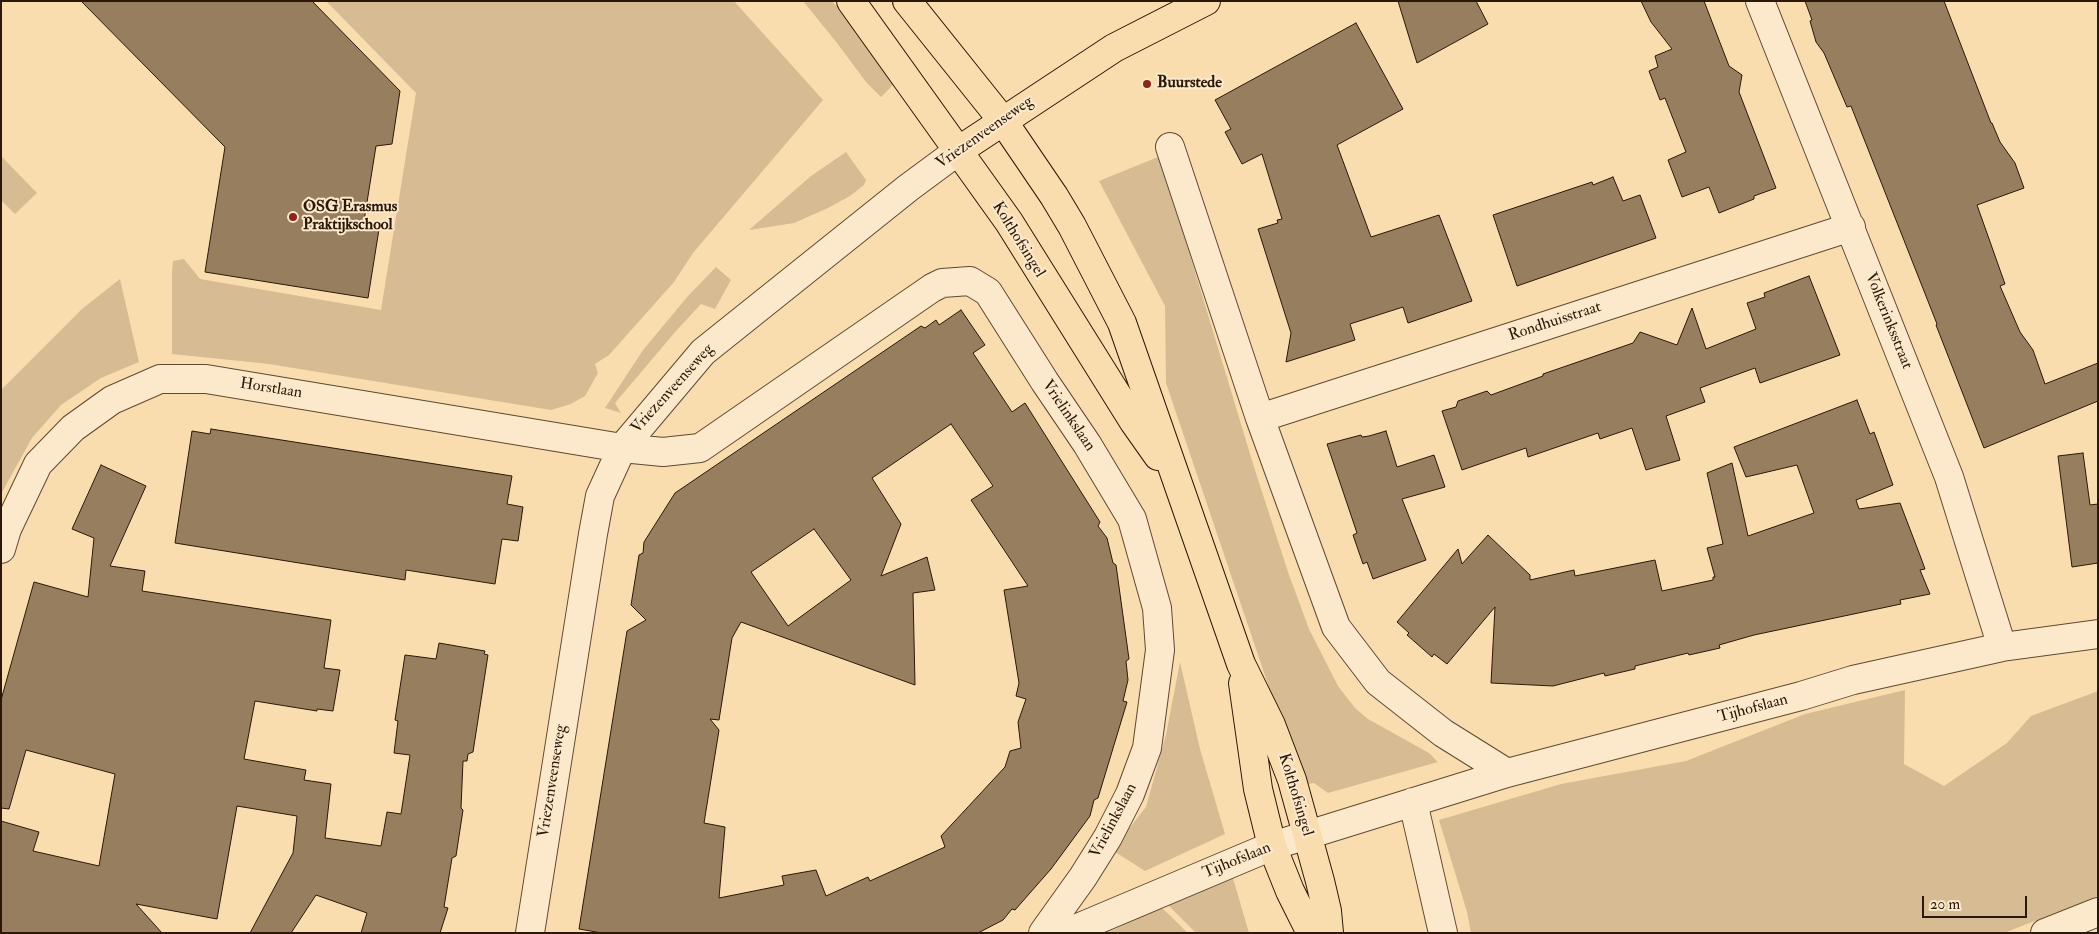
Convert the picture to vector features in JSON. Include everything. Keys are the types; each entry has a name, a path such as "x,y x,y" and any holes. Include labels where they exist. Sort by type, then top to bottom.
{"main road":[{"name":"Kolthofsingel","path":"851,1 1009,222 1134,422 1178,483"},
{"name":"Kolthofsingel","path":"907,1 1003,121 1068,219 1122,323 1241,664 1271,725 1292,780 1325,904 1329,933"},
{"name":"Vriezenveenseweg","path":"958,151 1114,48 1206,1"},
{"name":"Kolthofsingel","path":"1241,664 1258,789 1272,846 1290,891 1311,933"}],"street":[{"name":"Volkerinksstraat","path":"1760,1 1950,477 2002,647"},
{"path":"1170,147 1260,418 1336,627 1378,682 1443,733 1507,773"},
{"name":"Vriezenveenseweg","path":"530,933 588,560 600,496 622,448 703,352 908,188 958,151"},
{"name":"Rondhuisstraat","path":"1260,418 1851,227"},
{"name":"Vrielinkslaan","path":"622,448 663,452 700,448 932,288 942,283 970,281 988,292 1087,444 1132,519 1157,608 1160,650 1147,748 1130,794 1108,837 1083,877 1042,933"},
{"name":"Horstlaan","path":"1,549 7,529 38,464 74,428 112,400 160,379 206,379 622,448"},
{"name":"Tijhofslaan","path":"1066,933 1272,846 1507,773 1801,696 1853,680 2002,647 2098,634"},
{"path":"1413,802 1443,933"},
{"path":"2045,933 2098,912"}],"shaded area":[{"path":"326,1 734,1 823,100 693,253 674,282 609,355 595,364 598,373 585,396 571,404 551,410 269,364 172,354 173,261 184,259 200,279 381,310 416,93"},
{"path":"803,1 832,1 845,17 894,84 881,97 866,82"},
{"path":"846,152 866,180 864,185 850,196 828,208 794,223 749,230 811,176"},
{"path":"1,156 37,193 15,214 1,200"},
{"path":"1158,157 1183,232 1254,467 1288,572 1309,629 1338,686 1355,708 1368,719 1429,753 1438,762 1328,793 1314,783 1302,785 1166,383 1165,306 1099,181"},
{"path":"716,267 731,280 715,309 701,304 676,331 615,403 621,413 605,408 643,350 688,296"},
{"path":"120,279 139,362 101,378 61,405 32,438 1,494 1,390 82,309"},
{"path":"1180,662 1200,749 1225,834 1145,871 1112,850 1146,807 1166,735"},
{"path":"1905,690 1904,764 1944,786 2007,743 2031,716 2098,691 2098,896 2004,933 1471,933 1467,912 1439,820 1561,784 1686,761 1805,714"},
{"path":"1233,878 1249,933 1196,933 1168,905"},
{"path":"1162,908 1188,933 1107,933 1145,915"}],"building":[{"path":"81,1 312,1 400,91 392,144 376,146 364,221 380,223 368,298 205,272 225,147"},
{"path":"1398,1 1476,1 1488,24 1417,63"},
{"path":"1641,1 1704,1 1729,66 1742,75 1739,92 1776,188 1754,196 1754,199 1719,213 1709,187 1682,197 1668,160 1686,152 1665,98 1660,100 1649,71 1658,67 1655,56 1672,49 1651,22"},
{"path":"1805,1 1944,1 1991,123 2000,142 2015,163 2024,188 1977,205 2005,284 2000,286 2020,332 2033,350 2045,384 2098,363 2098,401 1984,448 1851,106 1847,107 1824,53 1816,42 1810,21 1812,20"},
{"path":"1356,23 1403,109 1337,145 1371,237 1439,215 1472,301 1408,323 1403,307 1350,324 1355,340 1286,362 1291,333 1258,229 1278,223 1277,220 1282,219 1262,154 1242,164 1225,132 1231,129 1215,100"},
{"path":"1613,177 1623,201 1640,195 1656,238 1517,286 1493,215 1592,182 1593,185"},
{"path":"1809,276 1840,355 1760,383 1755,368 1700,388 1705,402 1666,416 1680,460 1646,470 1632,428 1600,439 1598,433 1528,457 1526,448 1462,470 1442,411 1456,407 1458,401 1487,391 1491,395 1543,376 1543,374 1633,343 1640,332 1677,345 1692,308 1706,349 1756,329 1747,303 1765,297 1764,293"},
{"path":"961,310 985,345 973,353 1012,412 1025,403 1100,522 1098,526 1107,538 1113,563 1116,565 1129,659 1126,661 1128,680 1123,701 1127,702 1098,798 1094,800 1090,816 1051,869 1015,910 1012,909 1003,920 978,933 602,933 579,929 627,631 646,620 631,605 639,555 643,553 644,542 675,493 921,326 925,328 936,320 939,325","holes":["951,424 993,486 971,500 1028,586 1004,590 1019,683 1016,696 1026,699 1018,722 1021,748 1010,751 1005,767 941,836 945,847 870,881 868,877 826,896 816,870 782,876 784,885 719,898 725,827 704,823 719,730 710,719 719,720 732,638 741,622 915,685 913,593 935,590 927,557 881,576 901,524 872,478","814,529 851,580 788,626 751,572"]},
{"path":"1857,400 1870,434 1874,432 1893,485 1856,500 1859,509 1900,503 1925,569 1920,570 1930,594 1900,600 1901,604 1754,635 1719,645 1720,648 1689,655 1688,653 1635,666 1635,669 1605,676 1604,673 1553,686 1491,683 1495,607 1447,664 1434,654 1432,657 1407,635 1409,633 1397,622 1458,549 1462,564 1488,535 1530,575 1530,580 1574,570 1575,576 1655,560 1662,591 1713,580 1713,577 1715,577 1707,548 1723,544 1707,473 1732,463 1748,536 1814,513 1797,465 1746,477 1734,447"},
{"path":"211,429 512,476 507,504 523,507 518,541 502,539 495,584 406,570 405,580 175,543 192,431 210,434"},
{"path":"1386,431 1397,467 1434,455 1445,487 1402,499 1426,560 1373,579 1367,562 1363,564 1353,535 1357,533 1327,444"},
{"path":"2083,453 2090,505 2098,504 2098,563 2072,567 2058,456"},
{"path":"101,465 146,486 110,566 145,571 142,591 331,620 324,668 340,670 333,711 317,709 317,711 255,701 244,759 306,770 304,780 331,784 325,838 381,846 387,812 401,814 410,755 394,753 398,721 395,720 405,655 436,659 439,643 485,651 484,654 488,655 473,752 468,754 467,761 463,761 461,808 463,810 456,856 452,858 444,907 448,908 440,933 361,933 367,913 316,895 291,933 250,933 293,853 297,816 237,806 217,919 136,904 162,933 1,933 1,821 39,832 33,851 99,866 115,774 26,750 9,809 1,808 1,700 34,582 88,597 94,538 72,529"}],"place":[{"name":"Buurstede","path":"1147,84"},
{"name":"OSG Erasmus Praktijkschool","path":"293,217"}]}
